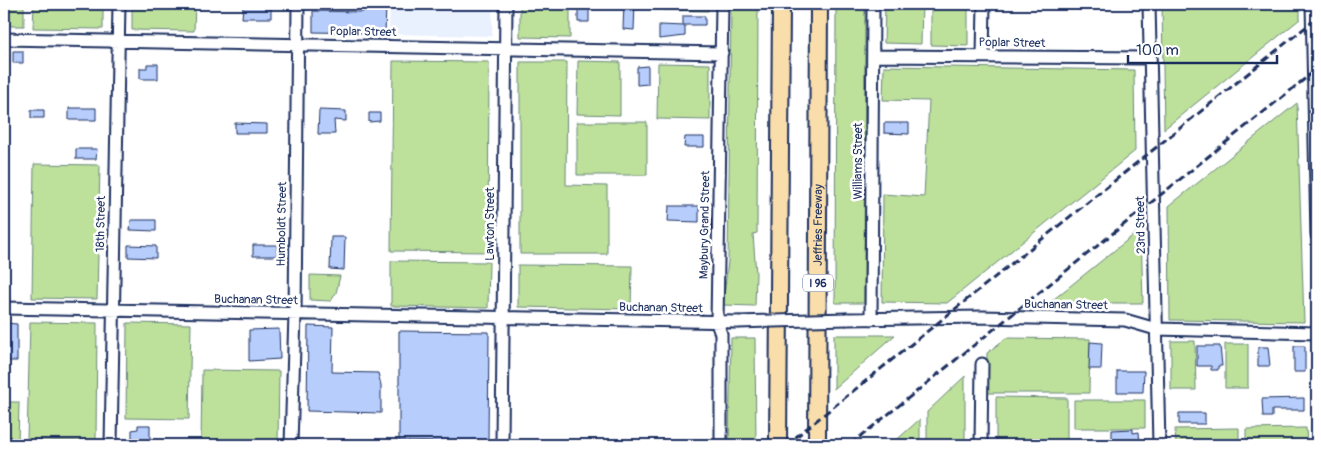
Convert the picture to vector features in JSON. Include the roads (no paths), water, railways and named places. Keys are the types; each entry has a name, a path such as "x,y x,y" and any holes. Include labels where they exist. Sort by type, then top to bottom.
{"highway":[{"path":"778,445 781,4"},
{"name":"Jeffries Freeway","path":"817,445 819,4"},
{"path":"819,79 825,4"}],"street":[{"name":"18th Street","path":"111,445 119,4"},
{"name":"Humboldt Street","path":"291,445 295,314 298,4"},
{"name":"Lawton Street","path":"502,445 506,4"},
{"name":"Maybury Grand Street","path":"721,445 722,334 717,323 722,4"},
{"name":"Williams Street","path":"871,319 873,4"},
{"path":"984,4 984,56"},
{"name":"23rd Street","path":"1149,4 1159,445"},
{"path":"1312,4 1317,235"},
{"name":"Poplar Street","path":"4,39 722,53"},
{"name":"Poplar Street","path":"873,56 1150,58"},
{"name":"Buchanan Street","path":"4,308 504,317 717,323 982,317 1125,320 1156,329 1317,333"},
{"path":"980,445 982,364"}],"railway":[{"path":"786,445 1317,18"},
{"path":"850,445 1317,69"}]}
